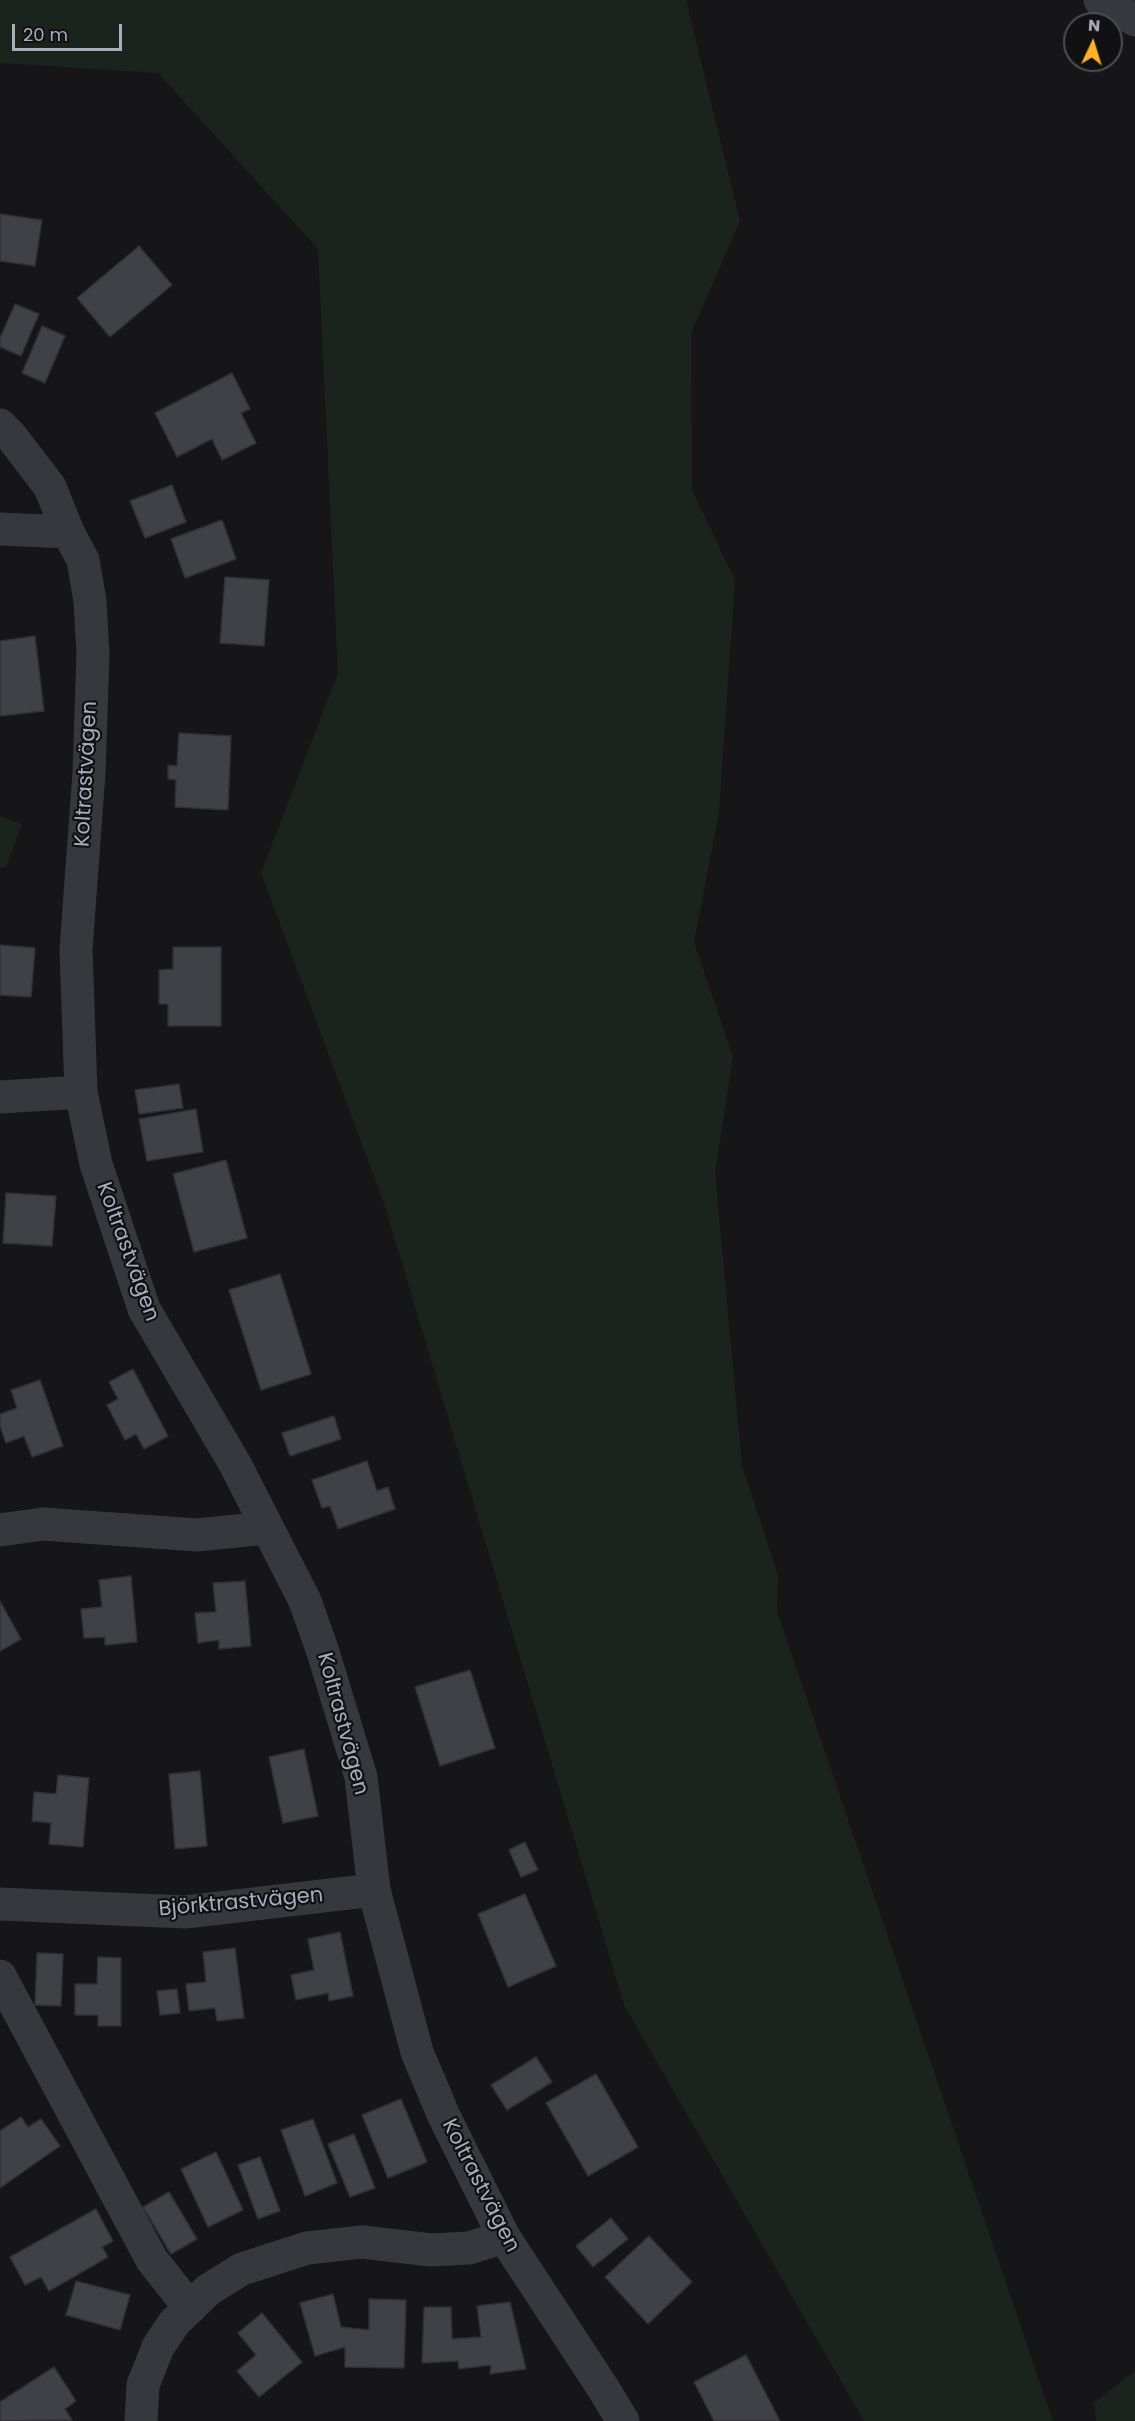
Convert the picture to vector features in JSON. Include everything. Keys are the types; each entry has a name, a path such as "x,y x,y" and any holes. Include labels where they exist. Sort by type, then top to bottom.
{"street":[{"path":"1100,0 1135,20"},
{"name":"Koltrastvägen","path":"0,425 12,436 50,487 68,532 83,560 90,601 93,654 89,773 76,949 81,1092 96,1164 144,1309 235,1464 305,1601 361,1777 374,1890 417,2052 443,2114 504,2238 603,2388 622,2421"},
{"path":"0,529 68,532"},
{"path":"0,1097 81,1092"},
{"path":"0,1530 43,1524 197,1535 267,1528"},
{"name":"Björktrastvägen","path":"0,1904 185,1912 374,1890"},
{"path":"0,1976 152,2260 190,2308"},
{"path":"141,2421 143,2385 158,2347 174,2323 208,2290 242,2269 307,2248 362,2242 431,2250 469,2248 504,2238"}],"shaded area":[{"path":"0,0 686,0 740,221 691,333 692,490 735,580 719,812 694,942 733,1057 715,1172 742,1466 778,1575 777,1611 1053,2421 864,2421 624,2005 384,1203 261,873 338,673 318,249 158,73 0,63"},
{"path":"0,816 22,824 6,867 0,868"},
{"path":"1135,2371 1135,2421 1096,2421 1094,2403"}],"building":[{"path":"0,214 42,220 35,266 0,261"},
{"path":"139,246 172,285 110,337 77,298"},
{"path":"15,304 39,314 21,356 0,347 0,338"},
{"path":"42,326 65,336 45,383 22,373"},
{"path":"232,373 250,409 241,413 256,443 222,460 212,439 177,457 155,413"},
{"path":"172,485 186,522 145,538 130,501"},
{"path":"222,520 236,559 185,578 171,539"},
{"path":"225,577 269,580 264,646 220,643"},
{"path":"35,636 44,711 0,716 0,641"},
{"path":"179,733 231,736 228,810 175,807 176,780 168,779 168,765 177,766"},
{"path":"0,945 35,948 31,997 0,995"},
{"path":"173,947 221,947 221,1026 168,1026 168,1004 159,1004 159,970 173,969"},
{"path":"179,1084 183,1108 139,1114 135,1090"},
{"path":"196,1109 203,1152 147,1161 139,1119"},
{"path":"226,1160 247,1238 194,1252 173,1174"},
{"path":"6,1193 56,1196 52,1246 3,1243"},
{"path":"280,1274 311,1374 261,1390 229,1290"},
{"path":"133,1369 168,1436 144,1449 136,1434 125,1440 107,1405 118,1399 109,1382"},
{"path":"40,1380 63,1446 32,1457 24,1436 6,1443 0,1426 0,1414 17,1408 11,1390"},
{"path":"334,1416 341,1439 290,1456 282,1433"},
{"path":"367,1461 377,1491 388,1487 395,1509 338,1529 330,1506 322,1508 312,1480"},
{"path":"131,1576 137,1642 105,1645 105,1637 84,1638 81,1609 102,1607 99,1580"},
{"path":"245,1581 251,1646 219,1649 219,1640 198,1643 195,1613 216,1612 213,1583"},
{"path":"0,1601 21,1639 0,1651"},
{"path":"470,1670 495,1748 440,1766 415,1687"},
{"path":"304,1749 318,1816 283,1823 269,1757"},
{"path":"200,1771 207,1846 175,1849 169,1774"},
{"path":"58,1775 89,1778 83,1847 49,1844 51,1823 32,1821 34,1792 56,1794"},
{"path":"525,1842 538,1870 521,1877 509,1850"},
{"path":"525,1894 556,1966 508,1987 478,1914"},
{"path":"340,1932 353,1996 329,2001 328,1993 296,2000 291,1975 314,1970 308,1939"},
{"path":"235,1948 244,2018 217,2021 215,2008 189,2011 186,1984 206,1982 203,1952"},
{"path":"37,1953 63,1954 61,2006 35,2005"},
{"path":"98,1957 121,1958 121,2026 98,2026 98,2015 75,2015 75,1984 97,1984"},
{"path":"177,1989 180,2013 160,2015 157,1991"},
{"path":"536,2057 552,2082 507,2110 491,2085"},
{"path":"596,2074 638,2147 588,2176 546,2103"},
{"path":"401,2099 427,2162 388,2178 362,2115"},
{"path":"21,2117 28,2127 41,2119 60,2146 0,2188 0,2131"},
{"path":"313,2119 337,2183 305,2196 281,2130"},
{"path":"354,2134 375,2188 350,2197 328,2144"},
{"path":"216,2152 243,2210 208,2227 181,2169"},
{"path":"260,2157 280,2211 258,2219 238,2165"},
{"path":"169,2192 197,2239 171,2254 143,2207"},
{"path":"96,2209 113,2241 102,2247 108,2257 49,2291 41,2277 25,2285 10,2257"},
{"path":"611,2218 628,2239 593,2267 576,2246"},
{"path":"649,2236 692,2282 648,2324 605,2277"},
{"path":"76,2281 130,2295 120,2330 66,2315"},
{"path":"333,2294 341,2327 369,2330 369,2299 406,2300 404,2368 345,2367 345,2347 315,2356 300,2303"},
{"path":"510,2302 526,2369 490,2374 491,2365 459,2369 458,2361 422,2363 424,2307 451,2307 452,2339 481,2337 477,2306"},
{"path":"262,2313 302,2362 259,2397 237,2371 256,2355 238,2333"},
{"path":"746,2355 780,2421 714,2421 694,2382"},
{"path":"54,2367 76,2401 65,2409 72,2420 0,2421 0,2402"}]}
